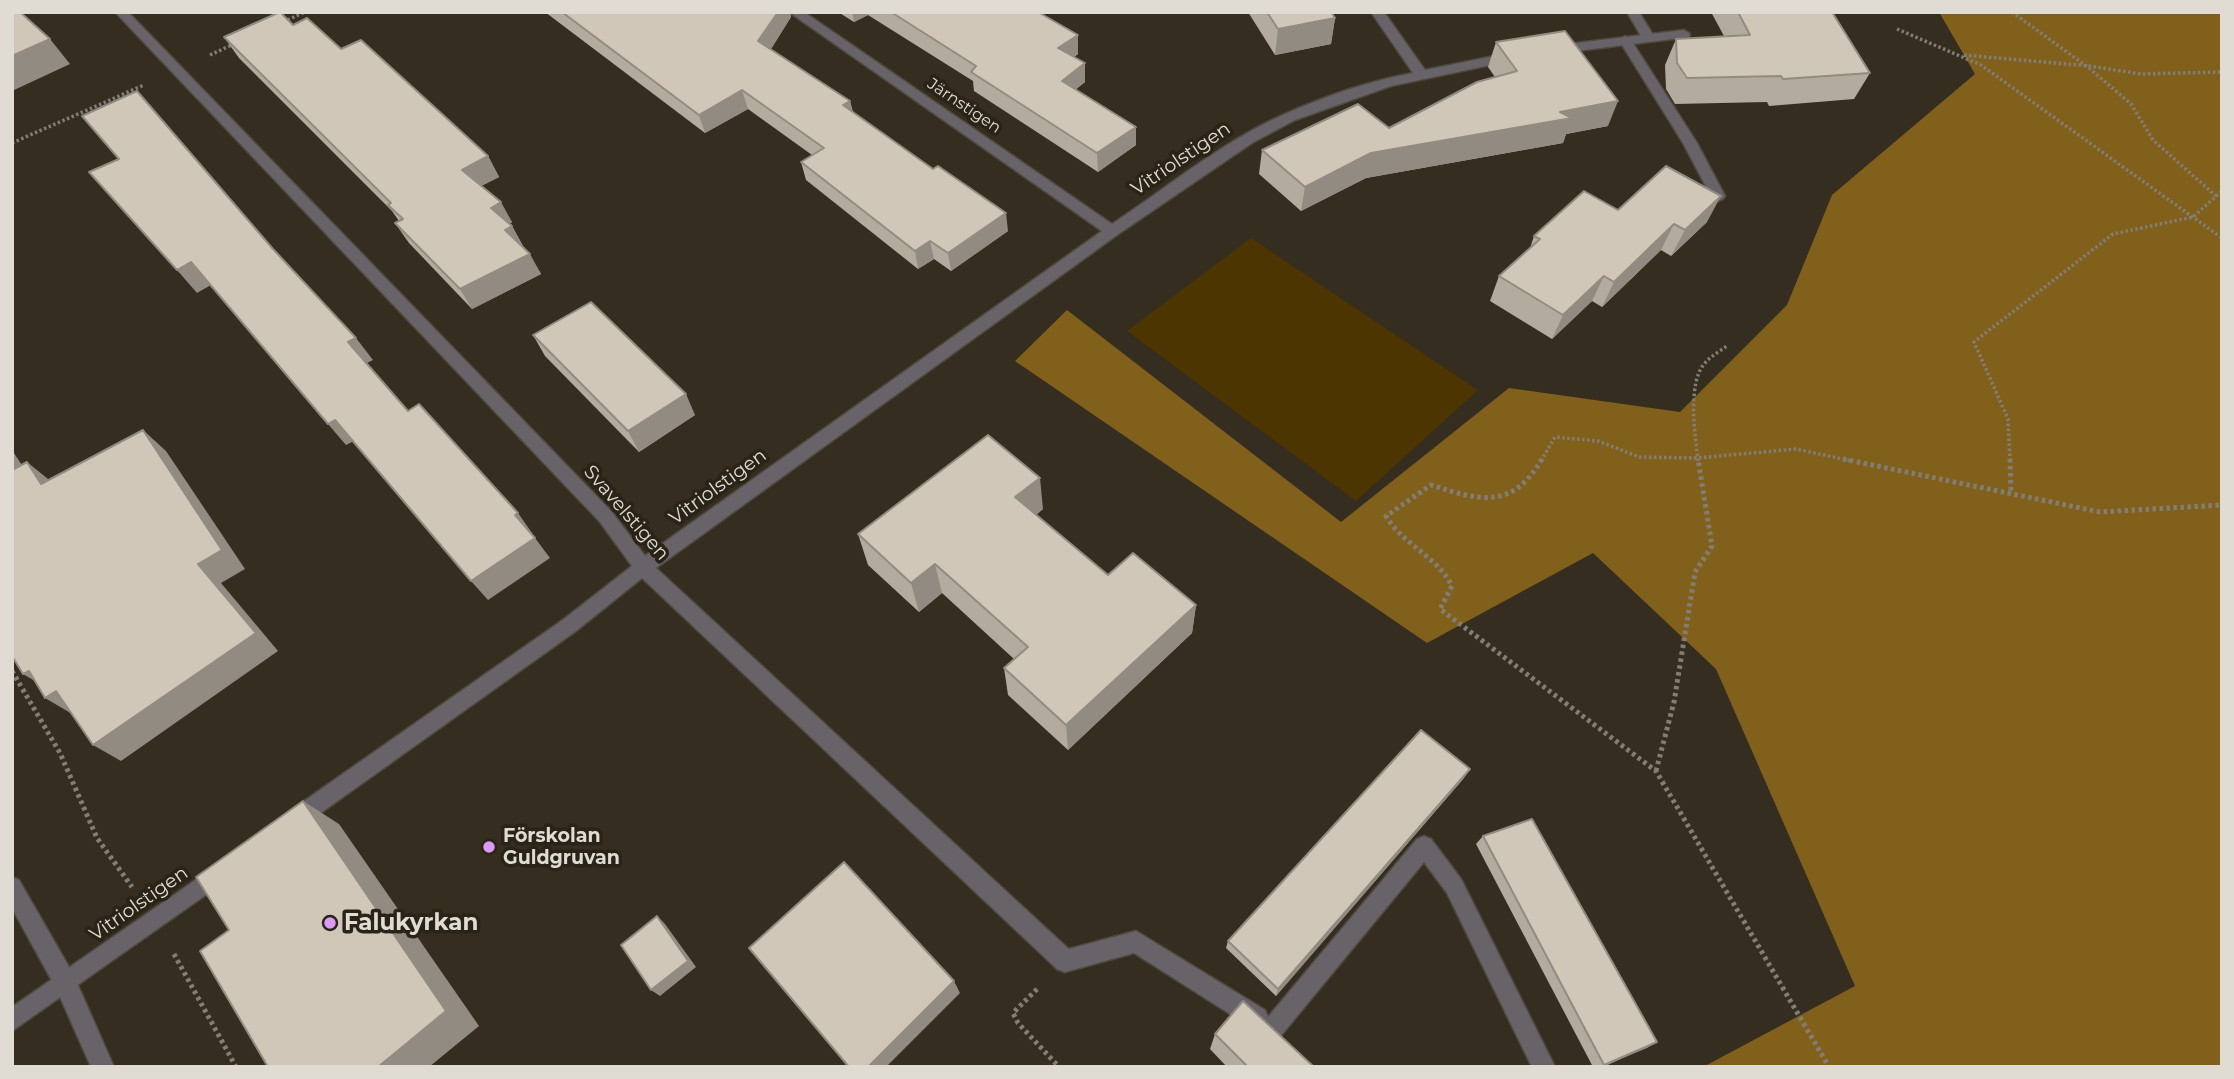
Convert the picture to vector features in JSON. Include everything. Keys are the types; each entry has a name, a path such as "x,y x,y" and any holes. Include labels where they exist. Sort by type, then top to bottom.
{"street":[{"name":"Svavelstigen","path":"121,12 606,516 643,567 1065,961"},
{"name":"Järnstigen","path":"795,12 1112,231"},
{"path":"1377,12 1420,73"},
{"path":"1633,12 1649,38"},
{"name":"Vitriolstigen","path":"275,834 570,625 643,567 1112,231 1247,140 1290,117 1420,73 1625,40 1684,34"},
{"path":"1625,40 1690,143 1718,195"},
{"path":"1271,1030 1424,846 1454,886 1544,1067"},
{"name":"Vitriolstigen","path":"12,1020 231,865"},
{"path":"12,887 65,982 103,1067"},
{"path":"1065,961 1136,942 1248,1009 1292,1048"}],"path":[{"path":"279,24 305,12"},
{"path":"2012,12 2084,65 2131,104 2153,140 2216,196"},
{"path":"1897,29 1981,65 2222,238"},
{"path":"12,143 242,41"},
{"path":"1959,54 2006,62 2084,65 2140,74 2175,74 2195,70 2222,72"},
{"path":"2011,493 2008,419 1974,342 2112,234 2193,217 2222,191"},
{"path":"1656,771 1674,702 1695,572 1712,546 1697,457 1696,382 1702,365 1727,346"},
{"path":"1829,1067 1656,771 1440,609 1452,586 1447,574 1428,555 1397,534 1386,516 1431,485 1462,495 1502,498 1530,479 1555,437 1598,441 1639,457 1697,457 1796,449 2100,512 2222,505"},
{"path":"12,671 60,753 97,838 136,892"},
{"path":"168,943 236,1067"},
{"path":"1059,1067 1018,1023 1013,1013 1065,961"}],"shaded area":[{"path":"1939,12 2222,12 2222,1067 1703,1067 1855,986 1716,669 1593,553 1427,643 1015,361 1067,310 1341,522 1509,388 1680,412 1787,305 1832,195 1975,74"},
{"path":"1251,238 1478,390 1356,501 1127,331"}],"building":[{"path":"12,12 20,12 50,39 12,56"},
{"path":"280,12 293,25 307,18 341,49 361,40 488,156 462,170 501,202 491,208 512,226 505,230 530,254 460,289 395,223 403,219 388,205 391,203 224,37"},
{"path":"562,12 778,12 758,41 850,101 843,105 933,169 938,166 1006,213 948,253 930,241 915,251 801,162 824,148 742,90 699,115"},
{"path":"891,12 1038,12 1078,35 1058,48 1085,63 1062,81 1136,127 1097,153 971,72 976,66"},
{"path":"1267,12 1331,12 1335,18 1278,29"},
{"path":"1738,12 1832,12 1870,73 1783,79 1781,76 1687,78 1677,63 1676,39 1750,35"},
{"path":"1565,31 1618,101 1560,112 1572,118 1371,153 1305,187 1262,150 1358,104 1389,128 1477,82 1517,71 1496,42"},
{"path":"137,91 273,249 356,338 348,342 408,411 419,404 518,513 515,515 535,538 471,581 335,420 328,424 191,262 177,270 89,172 119,159 82,116"},
{"path":"1666,166 1721,196 1685,230 1674,224 1614,282 1604,276 1563,315 1499,276 1540,239 1534,236 1584,191 1618,210"},
{"path":"591,302 686,394 628,431 533,335"},
{"path":"143,430 222,550 198,564 256,633 93,745 56,691 45,698 29,671 23,674 12,656 12,470 27,462 41,484"},
{"path":"988,435 1040,478 1015,497 1108,575 1133,553 1196,605 1066,725 1004,668 1028,647 935,564 911,583 858,534"},
{"path":"1421,730 1470,769 1278,989 1228,941"},
{"name":"Falukyrkan","path":"303,801 446,1011 378,1067 268,1067 200,951 229,930 196,877"},
{"path":"1532,819 1657,1042 1604,1065 1483,836"},
{"path":"844,862 954,981 868,1067 849,1067 749,948"},
{"path":"657,916 688,961 651,990 621,945"},
{"path":"1243,1001 1314,1067 1248,1067 1215,1034"}],"place":[{"name":"Förskolan Guldgruvan","path":"489,847"},
{"name":"Falukyrkan","path":"330,923"}]}
